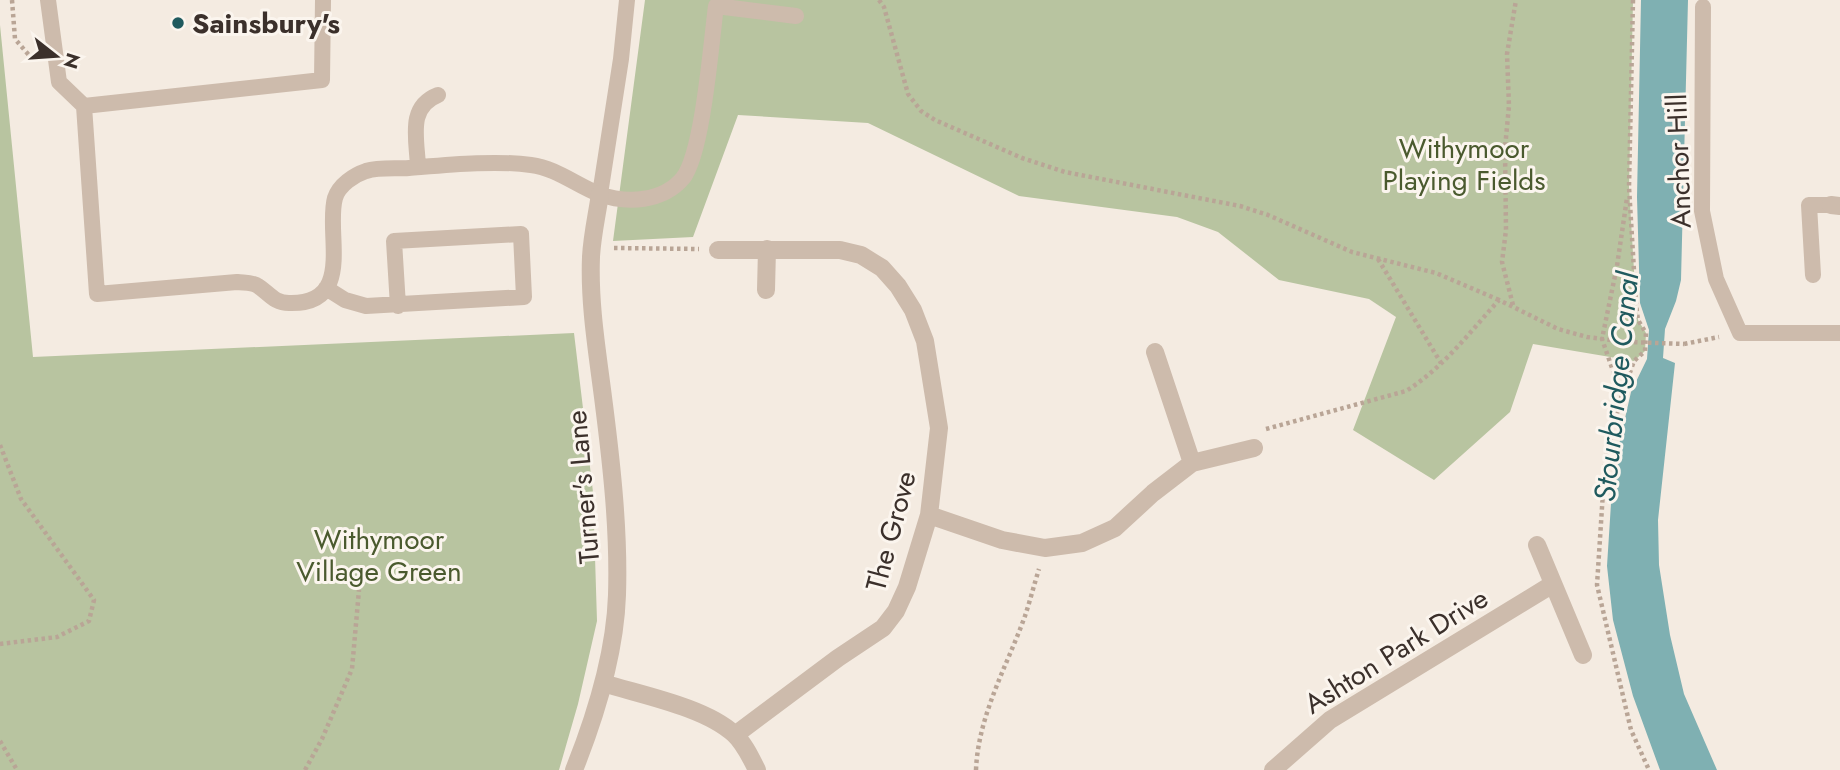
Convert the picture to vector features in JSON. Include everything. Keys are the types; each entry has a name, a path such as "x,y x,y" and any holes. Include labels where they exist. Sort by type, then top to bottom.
{"street":[{"name":"Turner's Lane","path":"574,770 587,739 603,683 614,631 617,586 615,507 596,354 593,304 591,256 600,194"},
{"path":"766,249 766,290"},
{"name":"The Grove","path":"718,250 840,250 861,255 882,268 898,286 913,310 925,341 939,428 929,515 907,587 896,611 883,628 735,735"},
{"path":"1155,352 1192,463"},
{"path":"929,515 1002,540 1045,548 1083,543 1115,528 1153,493 1192,463 1254,447"},
{"path":"1537,545 1583,655"},
{"name":"Ashton Park Drive","path":"1273,770 1330,720 1553,584"},
{"path":"603,683 696,712 716,721 735,735 757,770"}],"lane":[{"path":"48,0 59,82 84,106 97,294 237,282 256,285 271,299 287,303 302,302 326,288 334,268 335,197 341,187 366,171 418,167 531,165 554,171 600,194 643,200 666,191 682,178 690,165 699,130 716,6 796,16"},
{"path":"84,106 322,80 323,0"},
{"path":"600,194 628,0"},
{"name":"Anchor Hill","path":"1703,7 1702,211 1716,279 1740,333"},
{"path":"418,167 417,114 421,104 438,95"},
{"path":"1813,275 1809,205 1835,205"},
{"path":"326,288 355,305 398,306 524,297 520,234 394,241 398,306"},
{"path":"1740,333 1840,333"}],"path":[{"path":"12,0 15,39 39,66"},
{"path":"879,0 884,7 908,94 922,111 935,120 1022,158 1065,173 1240,206 1268,215 1352,252 1436,273 1513,306 1558,329 1587,337 1627,342 1684,344 1740,333"},
{"path":"1513,306 1502,261 1506,230 1505,148 1509,106 1507,54 1516,0"},
{"path":"1633,0 1629,187 1636,304 1638,320 1646,333 1645,351 1634,361 1605,461 1597,585 1631,730 1649,770"},
{"path":"1622,395 1602,339 1629,187"},
{"path":"607,248 718,250"},
{"path":"1377,258 1441,363"},
{"path":"1265,429 1396,396 1424,380 1499,300"},
{"path":"0,445 21,499 94,600 89,621 57,637 0,644"},
{"path":"976,770 977,754 996,687 1025,615 1045,548"},
{"path":"305,770 322,740 352,669 359,590"},
{"path":"0,741 17,770"}],"green space":[{"name":"Withymoor Playing Fields","path":"645,0 1633,0 1629,187 1636,304 1638,320 1646,333 1645,351 1634,361 1533,344 1510,412 1434,480 1353,430 1396,317 1369,299 1279,280 1218,232 1177,217 1019,196 868,123 738,115 693,237 613,241"},
{"name":"Withymoor Village Green","path":"0,25 33,357 574,333 593,492 597,621 578,704 559,770 0,770"}],"water":[{"path":"1641,0 1688,0 1681,280 1665,329 1663,358 1675,363 1658,520 1659,565 1670,635 1684,694 1717,770 1660,770 1633,696 1613,620 1607,566 1616,458 1631,392 1647,359 1649,330 1640,303 1637,197"}],"place":[{"name":"Sainsbury's","path":"178,23"}],"water label":[{"name":"Stourbridge Canal","path":"1616,387"}]}
